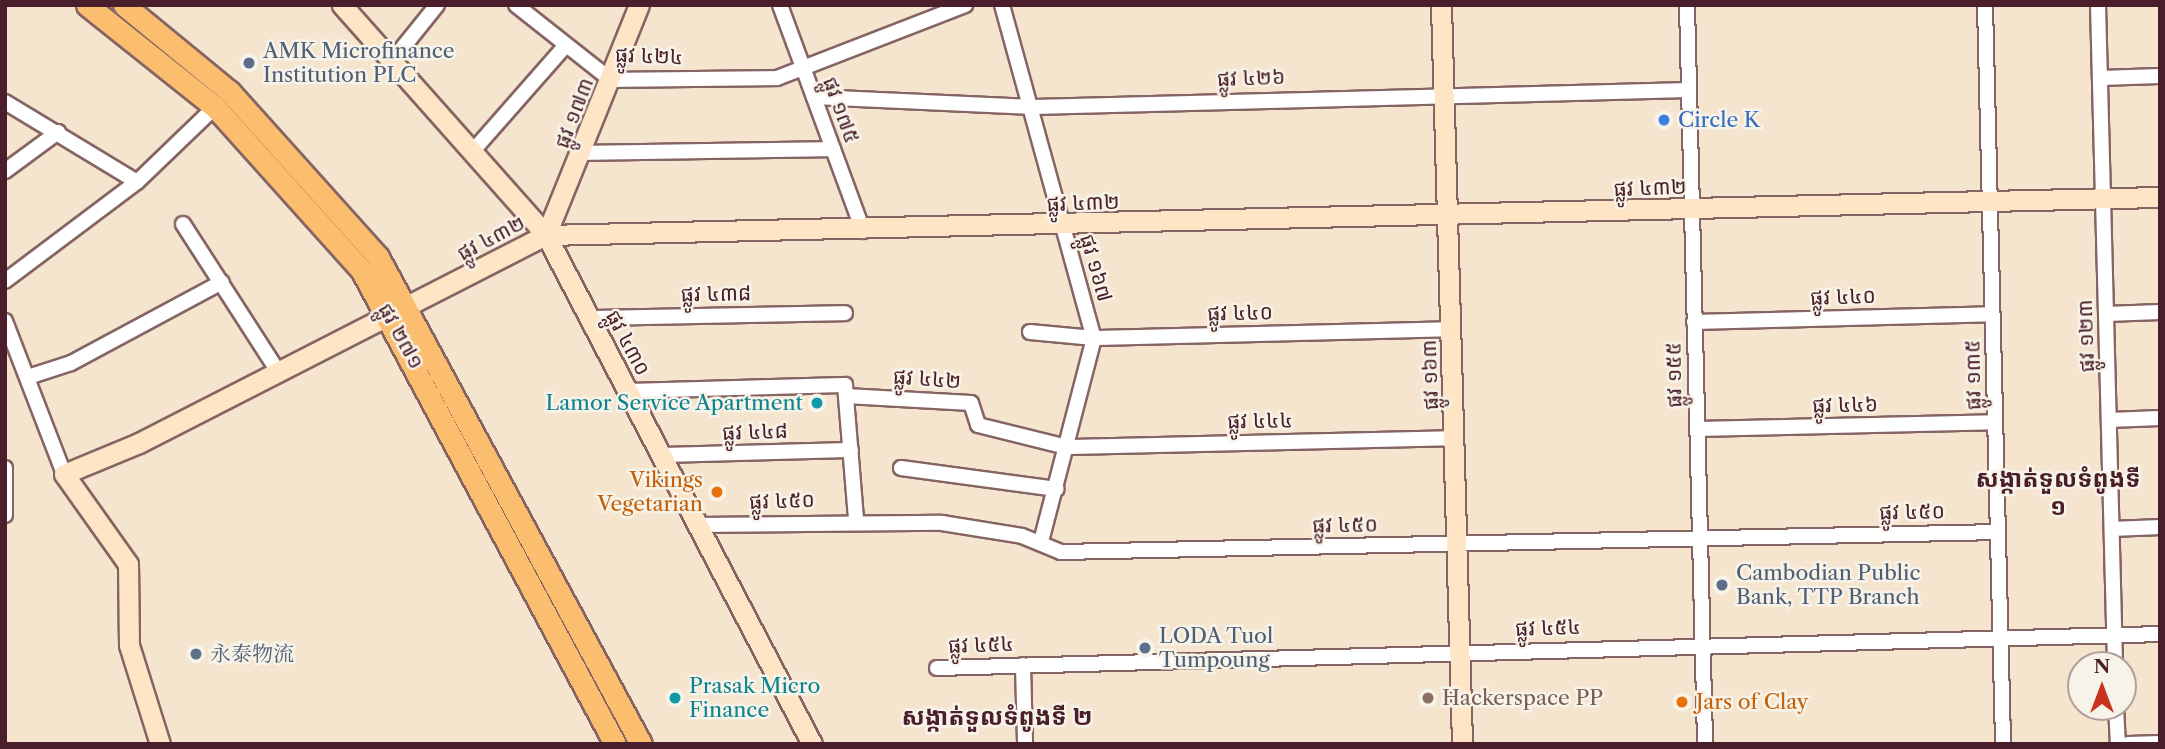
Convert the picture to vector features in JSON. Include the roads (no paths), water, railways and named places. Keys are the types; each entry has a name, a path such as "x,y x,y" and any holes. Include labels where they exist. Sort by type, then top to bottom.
{"main road":[{"name":"ផ្លូវ ២៧១","path":"87,5 215,107 319,216 401,311 615,744"},
{"name":"ផ្លូវ ២៧១","path":"124,5 284,146 338,205 401,311 641,744"}],"street":[{"name":"ផ្លូវ ៤៣០","path":"342,5 545,235 812,744"},
{"path":"392,61 437,5"},
{"name":"ផ្លូវ ៤២៤","path":"516,5 611,80 777,78 965,5"},
{"name":"ផ្លូវ ១៧៣","path":"545,235 583,153 639,5"},
{"name":"ផ្លូវ ១៧៥","path":"780,5 863,231"},
{"name":"ផ្លូវ ១៦៧","path":"1002,5 1033,107 1094,338 1057,489 1041,542"},
{"name":"ផ្លូវ ១៦៣","path":"1441,5 1462,744"},
{"name":"ផ្លូវ ១៥៥","path":"1687,5 1705,744"},
{"name":"ផ្លូវ ១៣៥","path":"1985,5 2003,744"},
{"name":"ផ្លូវ ១២៣","path":"2098,5 2115,651"},
{"path":"472,152 565,46"},
{"path":"2100,78 2160,76"},
{"name":"ផ្លូវ ៤២៦","path":"814,97 1033,107 1444,93 1689,90"},
{"path":"5,102 137,182"},
{"path":"5,281 137,182 215,107"},
{"path":"5,171 58,132"},
{"path":"583,153 833,149"},
{"name":"ផ្លូវ ៤៣២","path":"64,474 279,373 545,235 863,231 2160,197"},
{"path":"183,224 279,373"},
{"path":"29,377 71,363 222,282"},
{"path":"2106,314 2160,312"},
{"name":"ផ្លូវ ៤៣៨","path":"589,318 845,313"},
{"name":"ផ្លូវ ៤៤០","path":"1694,322 1992,314"},
{"path":"5,321 29,377 64,474 128,564 128,645 160,744"},
{"name":"ផ្លូវ ៤៤០","path":"1030,332 1094,338 1451,329"},
{"name":"ផ្លូវ ៤៤២","path":"627,391 846,391 971,403 978,425 1067,447"},
{"path":"846,391 856,519"},
{"path":"2109,420 2160,418"},
{"name":"ផ្លូវ ៤៤៦","path":"1697,429 1995,422"},
{"name":"ផ្លូវ ៤៤៤","path":"1067,447 1454,438"},
{"name":"ផ្លូវ ៤៤៨","path":"661,455 851,450"},
{"path":"5,468 5,515"},
{"path":"901,468 1057,489"},
{"name":"ផ្លូវ ៤៥០","path":"698,525 856,519 942,523 1041,542 1061,552 1998,531"},
{"path":"2112,529 2160,527"},
{"name":"ផ្លូវ ៤៥៤","path":"937,668 1702,645 2160,635"},
{"path":"1023,665 1026,744"},
{"path":"2117,721 2118,744"},
{"path":"2128,744 2160,743"}],"place":[{"name":"AMK Microfinance Institution PLC","path":"249,63"},
{"name":"Circle K","path":"1664,120"},
{"name":"Lamor Service Apartment","path":"817,403"},
{"name":"Vikings Vegetarian","path":"717,492"},
{"name":"Cambodian Public Bank, TTP Branch","path":"1722,585"},
{"name":"LODA Tuol Tumpoung","path":"1145,648"},
{"name":"永泰物流","path":"196,654"},
{"name":"Prasak Micro Finance","path":"675,698"},
{"name":"Hackerspace PP","path":"1428,698"},
{"name":"Jars of Clay","path":"1682,702"}],"district":[{"name":"សង្កាត់ទួលទំពូងទី ១","path":"2058,493"},
{"name":"សង្កាត់ទួលទំពូងទី ២","path":"997,717"}]}
